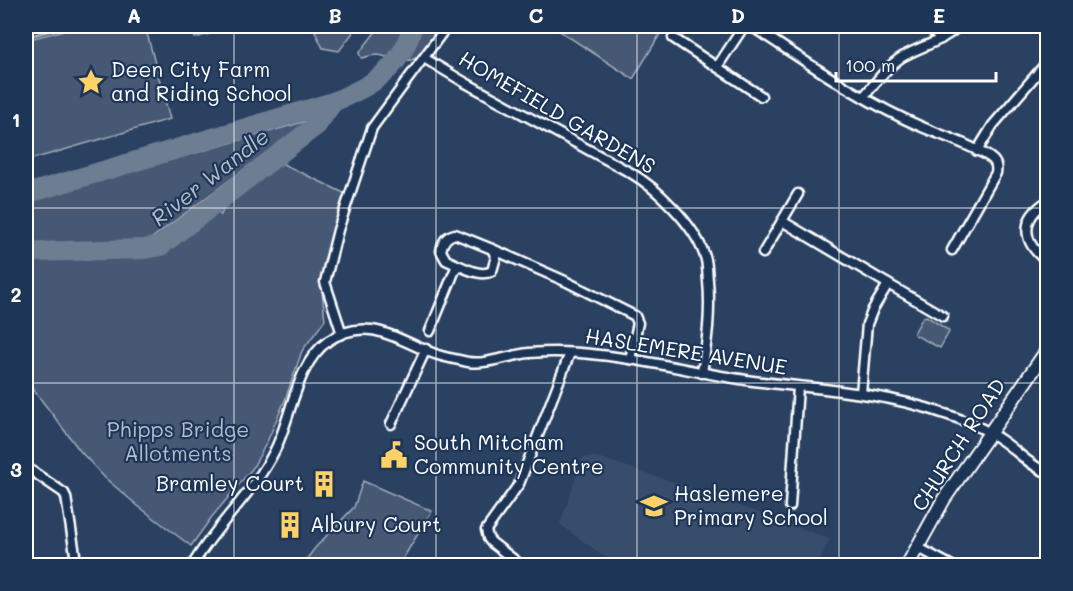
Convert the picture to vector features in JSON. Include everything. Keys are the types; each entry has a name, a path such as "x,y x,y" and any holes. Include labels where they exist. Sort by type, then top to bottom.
{"street":[{"path":"192,566 202,547 251,487 276,449 307,365 328,342 342,334 325,282 338,230 372,128 447,26"},
{"path":"717,67 744,26"},
{"path":"751,26 863,97 906,121 995,161 996,173 952,250"},
{"path":"928,26 941,39"},
{"path":"863,97 892,64 932,45 959,26"},
{"path":"673,38 761,96"},
{"name":"HOMEFIELD GARDENS","path":"424,58 647,182 662,196 694,235 704,253 710,323 702,373"},
{"path":"977,151 993,125 1047,62"},
{"path":"764,253 798,194"},
{"path":"1047,201 1034,212 1028,224 1027,234 1033,250 1047,262"},
{"path":"782,221 944,316"},
{"path":"492,249 496,263 492,271 482,274 446,260 441,251 449,235 455,234 492,249 566,281 635,315 638,323 630,359"},
{"path":"430,331 457,265"},
{"path":"861,393 867,324 888,284"},
{"name":"HASLEMERE AVENUE","path":"342,334 362,330 385,332 437,355 471,363 530,353 570,353 630,359 702,373 798,387 861,393 936,411 989,432 1030,464 1047,473"},
{"path":"391,424 426,349"},
{"name":"CHURCH ROAD","path":"908,566 944,499 1047,349"},
{"path":"522,566 491,542 486,530 519,484 570,353"},
{"path":"790,506 798,387"},
{"path":"26,467 64,493 66,497 75,554 71,566"},
{"path":"917,547 952,566"}],"shaded area":[{"name":"Haslemere Primary School","path":"583,457 597,457 694,489 830,539 817,565 615,565 560,524"}],"green space":[{"path":"80,26 145,26 170,119 26,161 26,40"},
{"path":"192,26 238,26 195,38"},
{"path":"321,26 354,26 352,34 339,51 323,48 315,32"},
{"path":"380,26 441,26 416,58 401,61 377,55 361,58 359,53"},
{"path":"552,26 665,26 633,79"},
{"path":"310,120 148,241 48,245 26,250 26,202"},
{"name":"Phipps Bridge Allotments","path":"279,162 346,194 321,281 325,320 302,351 285,400 267,442 252,469 191,546 105,478 81,452 26,380 26,298 32,263 41,260 150,257 186,236 217,212 221,215 224,207"},
{"path":"926,316 949,332 940,348 914,333 923,317"},
{"path":"363,481 432,511 399,565 302,565 354,507"}],"waterway":[{"path":"26,37 67,26"},
{"name":"River Wandle","path":"26,194 333,102 362,88 388,70 404,49 413,26"},
{"name":"River Wandle","path":"26,253 144,249 160,246 317,125 333,102"}],"place":[{"name":"Deen City Farm and Riding School","path":"91,82"},
{"name":"South Mitcham Community Centre","path":"394,455"},
{"name":"Bramley Court","path":"324,484"},
{"name":"Haslemere Primary School","path":"654,506"},
{"name":"Albury Court","path":"290,525"}]}
